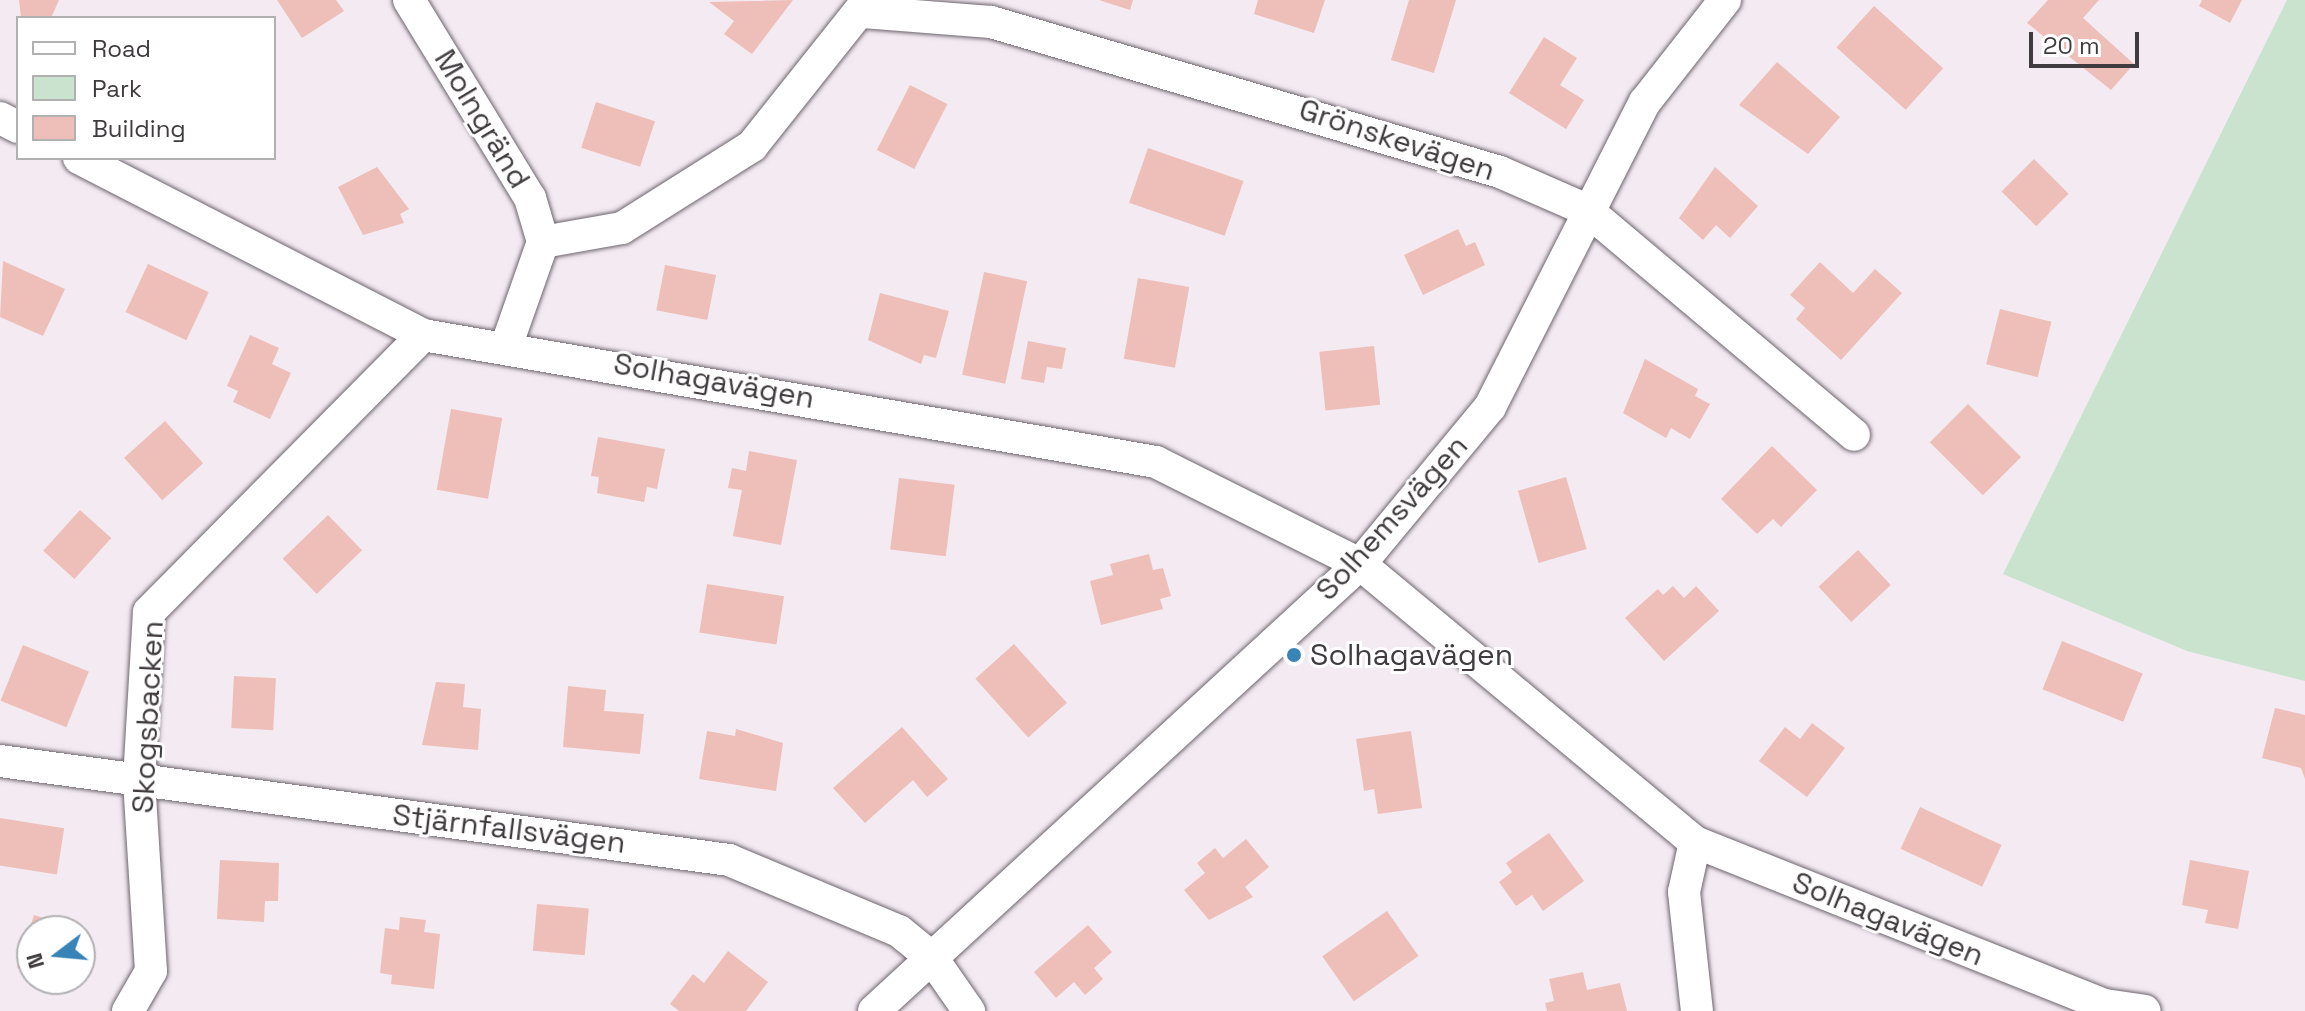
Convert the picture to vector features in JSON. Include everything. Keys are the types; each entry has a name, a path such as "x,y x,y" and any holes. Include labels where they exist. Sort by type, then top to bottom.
{"street":[{"name":"Molngränd","path":"409,0 530,198 543,242"},
{"name":"Solhemsvägen","path":"874,1011 1360,564 1490,407 1587,210 1645,102 1725,0"},
{"path":"507,344 543,242 622,228 752,146 866,6"},
{"name":"Grönskevägen","path":"866,6 991,22 1283,104 1500,172 1587,210 1854,435"},
{"name":"Solhagavägen","path":"83,160 423,335 507,344 1156,462 1360,564 1695,842 2105,1005 2145,1011"},
{"name":"Skogsbacken","path":"128,1011 151,971 139,780 149,612 423,335"},
{"name":"Stjärnfallsvägen","path":"0,761 729,860 899,931 932,958 969,1011"},
{"path":"1695,842 1684,892 1697,1011"}],"green space":[{"path":"2287,0 2305,0 2305,681 2187,651 2003,574"}],"building":[{"path":"19,0 59,0 52,16 21,16"},
{"path":"277,0 336,0 344,11 302,38"},
{"path":"793,0 752,54 724,34 734,21 709,2"},
{"path":"1099,0 1133,0 1130,10"},
{"path":"1258,0 1325,0 1314,33 1254,14"},
{"path":"1409,0 1456,0 1434,73 1391,60"},
{"path":"2048,0 2099,0 2083,18 2134,64 2111,90 2027,23"},
{"path":"2202,0 2242,0 2230,23 2199,6"},
{"path":"1874,6 1943,68 1906,110 1837,48"},
{"path":"1544,37 1577,58 1560,85 1584,100 1566,129 1509,93"},
{"path":"1777,62 1840,117 1808,154 1739,105"},
{"path":"910,85 947,104 914,169 877,150"},
{"path":"596,102 655,121 640,167 581,148"},
{"path":"1148,148 1243,181 1225,236 1129,203"},
{"path":"2034,159 2069,194 2036,226 2001,192"},
{"path":"377,167 409,209 400,214 404,223 363,235 338,187"},
{"path":"1715,167 1758,206 1730,238 1716,225 1703,240 1679,218"},
{"path":"1458,229 1466,246 1475,242 1485,265 1423,295 1404,255"},
{"path":"3,261 65,289 43,336 0,317"},
{"path":"1820,262 1853,293 1875,269 1902,293 1841,360 1796,319 1805,308 1790,295"},
{"path":"148,264 209,292 186,340 126,312"},
{"path":"665,265 716,275 707,320 656,310"},
{"path":"984,272 1027,281 1005,384 962,375"},
{"path":"1138,278 1189,287 1175,368 1124,359"},
{"path":"880,293 949,311 936,358 924,355 921,364 868,340"},
{"path":"2000,309 2051,322 2038,377 1986,364"},
{"path":"250,335 279,348 272,364 291,373 270,419 233,402 238,391 227,386"},
{"path":"1028,341 1066,348 1062,369 1047,367 1044,383 1021,379"},
{"path":"1374,346 1380,405 1325,410 1319,352"},
{"path":"1645,359 1698,389 1695,396 1710,404 1690,439 1671,428 1666,438 1623,413"},
{"path":"1968,404 2021,457 1983,495 1930,442"},
{"path":"451,409 502,418 488,499 437,490"},
{"path":"165,421 203,463 162,500 124,458"},
{"path":"598,437 665,449 657,489 647,487 644,502 597,493 599,477 591,476"},
{"path":"1772,446 1817,490 1781,527 1773,519 1757,534 1721,499"},
{"path":"749,451 797,460 781,545 733,536 742,490 728,488 732,468 746,471"},
{"path":"1566,477 1587,549 1539,563 1518,491"},
{"path":"899,478 955,485 946,556 890,549"},
{"path":"80,510 111,538 74,579 43,551"},
{"path":"328,515 362,550 317,594 283,559"},
{"path":"1858,550 1891,585 1851,622 1819,587"},
{"path":"1149,554 1153,570 1163,568 1171,596 1160,599 1163,609 1101,625 1090,581 1113,575 1110,564"},
{"path":"707,584 784,596 776,645 699,632"},
{"path":"1673,586 1684,598 1696,586 1719,611 1664,661 1625,618 1658,589 1663,595"},
{"path":"2062,641 2143,674 2123,722 2043,689"},
{"path":"1014,644 1067,703 1028,738 975,679"},
{"path":"23,645 89,672 66,727 1,701"},
{"path":"234,676 276,678 273,730 231,728"},
{"path":"436,682 465,684 463,707 481,709 478,750 422,745"},
{"path":"568,686 606,690 604,711 644,714 640,754 563,747"},
{"path":"2275,708 2305,715 2305,779 2301,768 2262,758"},
{"path":"1812,723 1845,748 1807,797 1759,761 1785,727 1800,739"},
{"path":"902,727 948,779 927,797 913,780 865,823 833,788"},
{"path":"736,729 783,743 776,791 699,779 707,731 735,736"},
{"path":"1411,731 1422,808 1378,814 1374,789 1364,791 1356,739"},
{"path":"1920,807 2002,845 1982,887 1901,849"},
{"path":"0,818 64,828 57,875 0,866"},
{"path":"1549,833 1584,881 1543,911 1532,895 1516,906 1499,882 1512,872 1506,863"},
{"path":"1246,839 1269,867 1245,887 1253,897 1209,920 1184,890 1205,873 1197,863 1215,848 1223,858"},
{"path":"220,860 279,863 278,901 265,901 264,922 217,919"},
{"path":"2190,860 2249,871 2238,929 2205,923 2208,910 2182,905"},
{"path":"537,904 589,909 585,955 533,951"},
{"path":"1387,911 1419,956 1354,1001 1322,956"},
{"path":"400,917 426,920 424,932 440,934 434,989 391,984 392,975 380,973 385,928 399,930"},
{"path":"1088,925 1112,952 1094,968 1103,979 1085,995 1074,982 1056,998 1034,972"},
{"path":"728,951 768,982 746,1011 679,1011 670,1004 693,974 704,983"},
{"path":"1583,972 1587,990 1620,983 1627,1011 1547,1011 1545,1003 1554,1001 1549,979"}],"place":[{"name":"Solhagavägen","path":"1294,655"}]}
